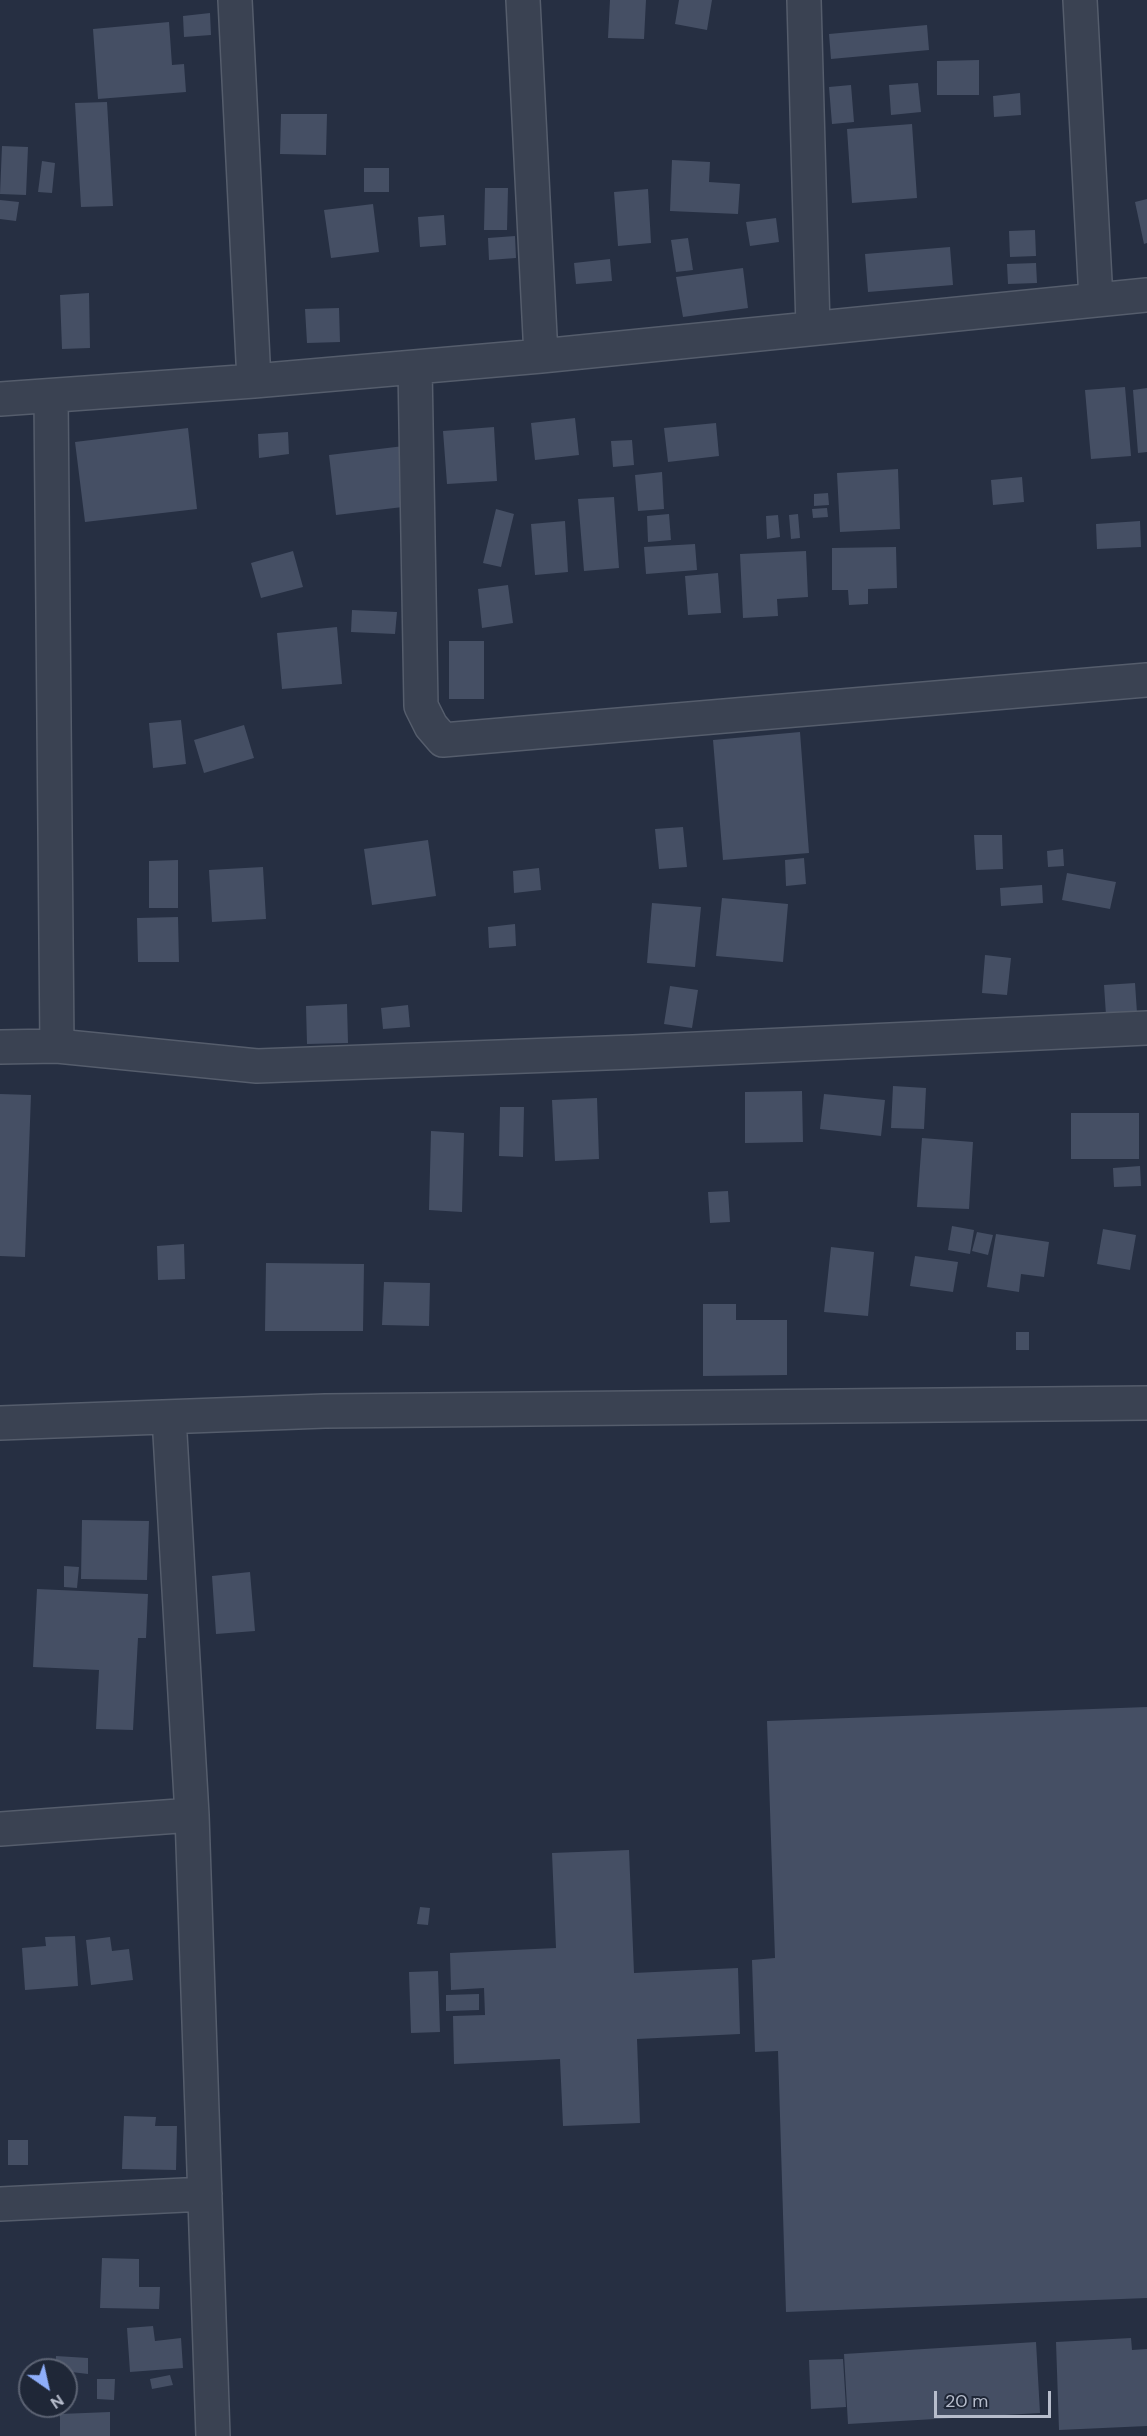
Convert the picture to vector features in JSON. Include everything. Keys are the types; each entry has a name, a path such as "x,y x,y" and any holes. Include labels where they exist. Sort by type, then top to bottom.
{"street":[{"path":"235,0 254,381"},
{"path":"524,0 541,356"},
{"path":"804,0 813,328"},
{"path":"1080,0 1096,300"},
{"path":"0,399 254,381 541,356 1147,295"},
{"path":"415,367 422,706 431,726 443,740 1147,680"},
{"path":"51,396 57,1046"},
{"path":"0,1047 57,1046 257,1066 633,1052 1147,1028"},
{"path":"0,1423 325,1411 1147,1403"},
{"path":"170,1417 192,1815 213,2436"},
{"path":"0,1829 192,1815"},
{"path":"0,2204 205,2194"}],"building":[{"path":"610,0 646,0 644,39 608,38"},
{"path":"679,0 712,0 707,30 675,24"},
{"path":"210,13 211,35 184,37 183,16"},
{"path":"169,22 172,65 184,64 186,92 98,99 93,29"},
{"path":"927,25 929,50 831,59 829,34"},
{"path":"979,60 979,95 937,95 937,61"},
{"path":"918,83 921,112 891,115 889,85"},
{"path":"851,85 854,122 832,124 829,87"},
{"path":"1020,93 1021,115 994,117 993,96"},
{"path":"107,102 113,206 81,207 75,103"},
{"path":"281,114 327,114 326,155 280,154"},
{"path":"912,124 917,198 852,203 847,129"},
{"path":"2,146 28,147 26,195 0,194"},
{"path":"672,160 710,162 709,182 740,184 738,214 670,211"},
{"path":"42,161 55,163 52,193 38,192"},
{"path":"364,168 389,168 389,192 364,192"},
{"path":"485,188 508,188 507,230 484,230"},
{"path":"648,189 651,243 618,246 614,192"},
{"path":"1147,199 1147,243 1144,244 1135,202"},
{"path":"0,200 19,202 16,221 0,219"},
{"path":"373,204 379,252 331,258 324,210"},
{"path":"444,215 446,245 420,247 418,217"},
{"path":"776,218 779,242 750,246 746,222"},
{"path":"1035,230 1036,256 1010,257 1009,231"},
{"path":"515,236 516,258 489,260 488,238"},
{"path":"688,238 693,270 676,272 671,240"},
{"path":"950,247 953,285 868,292 865,254"},
{"path":"610,259 612,281 576,284 574,263"},
{"path":"1036,263 1037,283 1008,284 1007,264"},
{"path":"743,268 748,308 683,317 676,277"},
{"path":"89,293 90,348 62,349 60,295"},
{"path":"339,308 340,342 307,343 305,309"},
{"path":"1125,387 1131,456 1091,459 1085,390"},
{"path":"1147,388 1147,452 1138,453 1133,390"},
{"path":"575,418 579,455 535,460 531,423"},
{"path":"716,423 719,456 668,462 664,428"},
{"path":"494,427 497,481 447,484 443,431"},
{"path":"188,428 197,509 85,522 75,442"},
{"path":"288,432 289,454 259,458 258,434"},
{"path":"632,440 634,465 613,467 611,441"},
{"path":"404,446 411,506 336,515 329,455"},
{"path":"898,469 900,529 840,532 837,473"},
{"path":"662,472 664,509 638,511 635,475"},
{"path":"1022,477 1024,502 993,505 991,480"},
{"path":"828,493 829,505 814,506 814,494"},
{"path":"614,497 619,568 584,571 578,499"},
{"path":"827,508 828,517 813,518 812,509"},
{"path":"496,509 514,514 501,567 483,563"},
{"path":"669,514 671,540 648,542 647,516"},
{"path":"798,514 800,538 791,539 789,515"},
{"path":"778,515 780,537 767,539 766,516"},
{"path":"565,521 568,572 535,575 531,524"},
{"path":"1140,521 1141,547 1097,549 1096,524"},
{"path":"695,544 697,570 646,574 644,547"},
{"path":"896,547 897,588 868,589 868,604 849,605 848,590 832,590 832,548"},
{"path":"293,551 303,587 261,598 251,563"},
{"path":"806,551 808,597 777,599 778,616 743,618 740,554"},
{"path":"718,573 721,613 688,615 685,576"},
{"path":"508,585 513,623 482,628 478,589"},
{"path":"352,610 397,612 395,634 351,632"},
{"path":"337,627 342,684 282,689 277,633"},
{"path":"449,641 484,641 484,699 449,699"},
{"path":"181,720 186,764 153,768 149,723"},
{"path":"244,725 254,758 204,773 194,740"},
{"path":"800,732 809,853 723,860 713,740"},
{"path":"683,827 687,867 659,869 655,829"},
{"path":"974,835 1002,835 1003,869 976,870"},
{"path":"428,840 436,896 372,905 364,849"},
{"path":"1063,849 1064,866 1048,867 1047,851"},
{"path":"804,858 806,884 786,886 785,860"},
{"path":"178,860 178,908 149,908 149,861"},
{"path":"263,867 266,919 212,922 209,870"},
{"path":"539,868 541,890 514,893 513,871"},
{"path":"1067,873 1116,882 1110,909 1062,900"},
{"path":"1042,885 1043,903 1001,906 1000,888"},
{"path":"722,898 788,904 783,962 716,956"},
{"path":"652,903 701,907 695,967 647,963"},
{"path":"178,917 179,962 138,962 137,918"},
{"path":"515,924 516,946 489,948 488,927"},
{"path":"985,955 1011,958 1007,995 982,993"},
{"path":"1135,983 1137,1013 1106,1015 1104,985"},
{"path":"670,986 698,990 692,1028 664,1024"},
{"path":"347,1004 348,1043 307,1044 306,1006"},
{"path":"408,1005 410,1027 383,1029 381,1008"},
{"path":"893,1086 926,1088 924,1129 891,1128"},
{"path":"802,1091 803,1142 745,1143 745,1092"},
{"path":"0,1094 31,1095 25,1257 0,1256"},
{"path":"824,1094 885,1100 881,1136 820,1129"},
{"path":"597,1098 599,1159 555,1161 552,1100"},
{"path":"500,1107 524,1107 523,1157 499,1156"},
{"path":"1071,1113 1139,1113 1139,1159 1071,1159"},
{"path":"431,1131 464,1133 462,1212 429,1210"},
{"path":"922,1138 973,1142 969,1209 917,1207"},
{"path":"1140,1166 1141,1186 1114,1187 1113,1168"},
{"path":"728,1191 730,1222 710,1223 708,1192"},
{"path":"952,1226 974,1230 970,1254 948,1250"},
{"path":"1103,1229 1136,1235 1130,1270 1097,1264"},
{"path":"977,1232 993,1235 988,1255 972,1251"},
{"path":"996,1234 1049,1242 1044,1277 1021,1274 1019,1292 987,1287"},
{"path":"184,1244 185,1279 158,1280 157,1246"},
{"path":"831,1247 874,1252 868,1316 824,1312"},
{"path":"915,1256 958,1262 953,1292 910,1286"},
{"path":"266,1263 364,1264 363,1331 265,1331"},
{"path":"384,1282 430,1283 429,1326 382,1325"},
{"path":"703,1304 736,1304 736,1320 787,1320 787,1375 703,1376"},
{"path":"1016,1332 1029,1332 1029,1350 1016,1350"},
{"path":"82,1520 149,1521 147,1580 81,1579"},
{"path":"64,1566 79,1567 77,1588 64,1587"},
{"path":"250,1572 255,1631 216,1634 212,1576"},
{"path":"37,1589 148,1594 146,1638 138,1638 133,1730 96,1729 99,1670 33,1667"},
{"path":"1147,1707 1147,2298 786,2312 778,2051 755,2052 752,1960 775,1958 767,1721"},
{"path":"629,1850 634,1973 738,1968 740,2034 637,2039 640,2123 563,2126 560,2059 454,2064 453,2016 485,2015 484,1988 451,1990 450,1953 556,1948 552,1853"},
{"path":"420,1907 430,1908 428,1925 417,1924"},
{"path":"75,1936 78,1986 25,1990 22,1948 46,1946 45,1937"},
{"path":"110,1937 112,1951 129,1949 133,1980 91,1985 86,1940"},
{"path":"438,1971 440,2032 411,2033 409,1972"},
{"path":"479,1994 479,2010 446,2011 446,1995"},
{"path":"124,2116 156,2117 155,2126 177,2126 176,2170 122,2169"},
{"path":"8,2140 28,2140 28,2165 8,2165"},
{"path":"102,2258 139,2259 139,2287 160,2287 159,2309 100,2308"},
{"path":"153,2326 155,2341 181,2338 183,2368 130,2372 127,2328"},
{"path":"1131,2338 1132,2350 1147,2349 1147,2426 1059,2430 1056,2342"},
{"path":"1036,2342 1040,2413 848,2424 844,2354"},
{"path":"56,2356 88,2358 88,2374 78,2373 78,2358 56,2358"},
{"path":"843,2359 846,2407 811,2409 809,2360"},
{"path":"170,2375 173,2385 152,2389 150,2379"},
{"path":"97,2379 115,2379 114,2400 97,2399"},
{"path":"110,2412 110,2436 60,2436 60,2418 78,2418 78,2413"}]}
